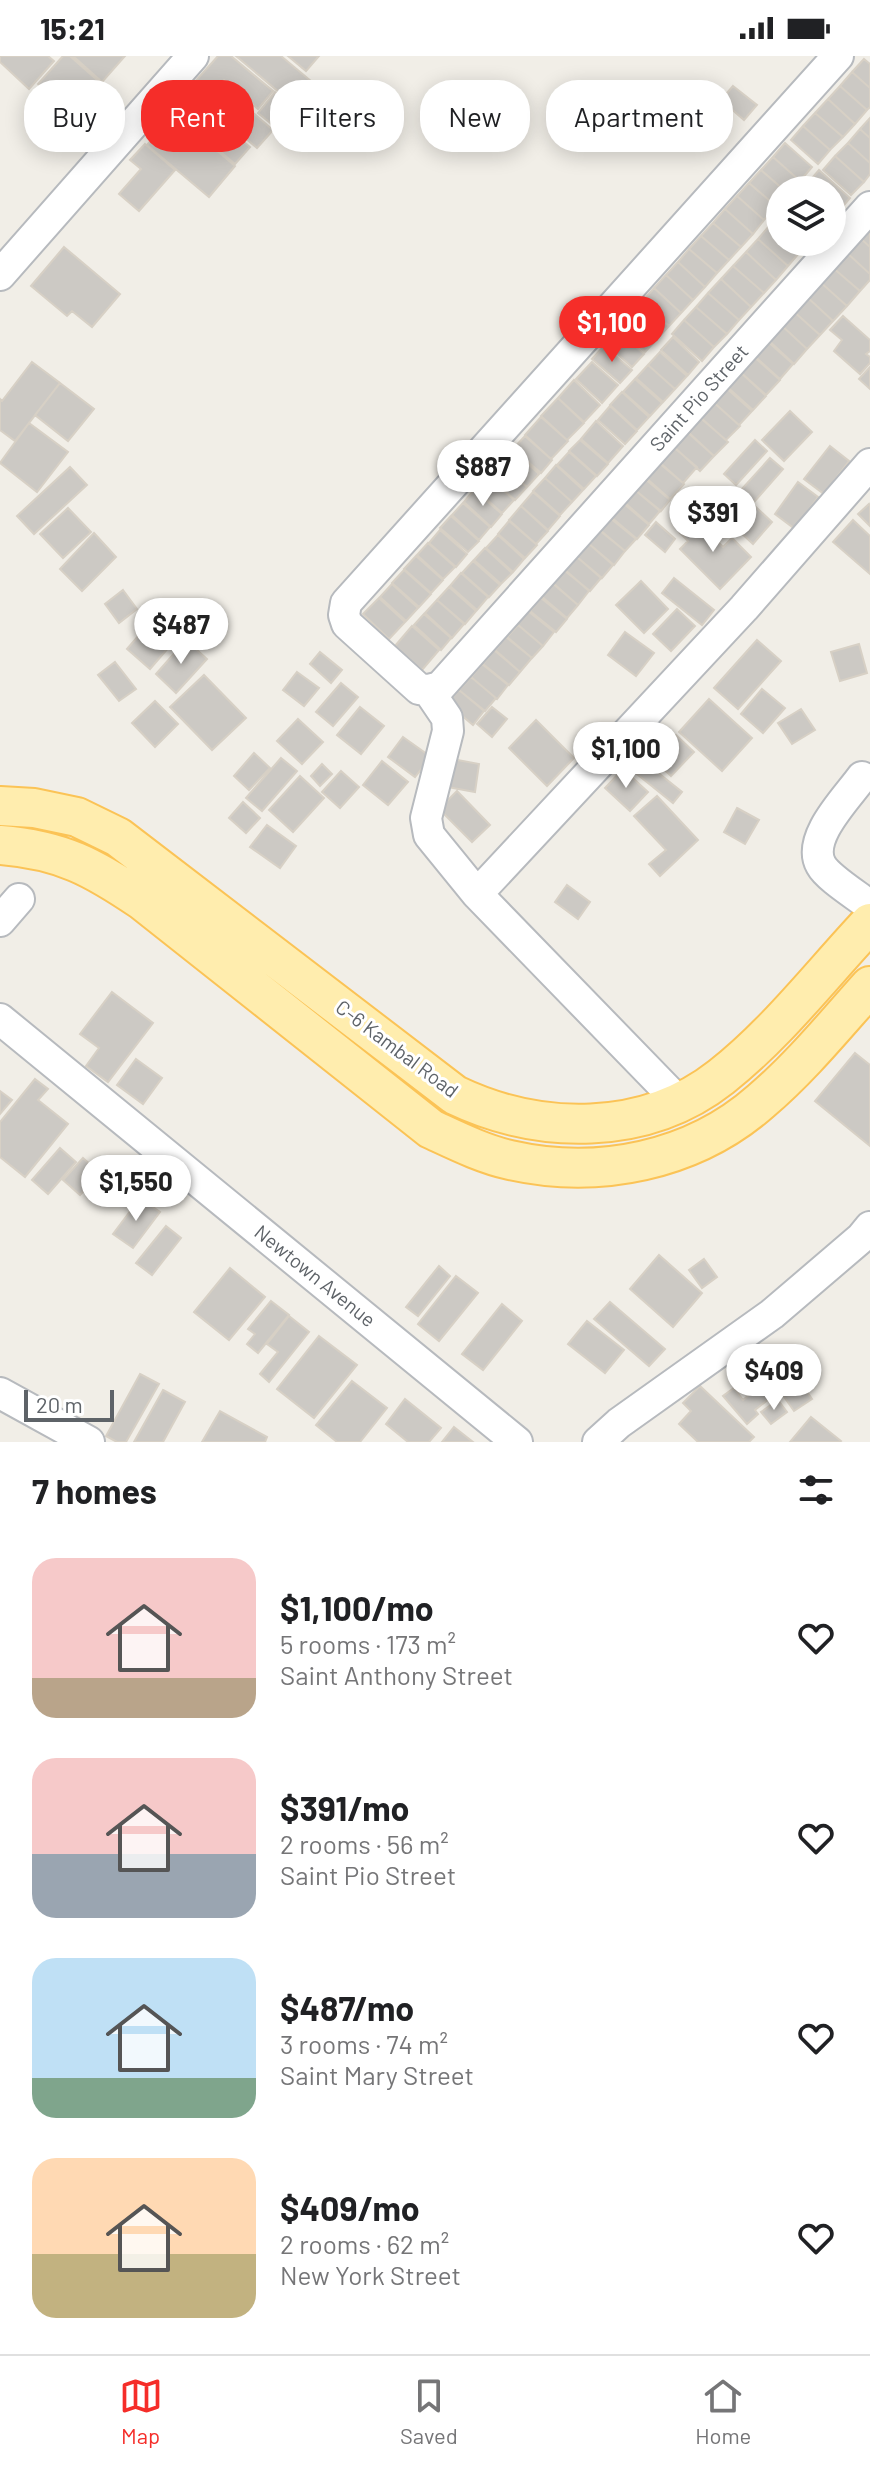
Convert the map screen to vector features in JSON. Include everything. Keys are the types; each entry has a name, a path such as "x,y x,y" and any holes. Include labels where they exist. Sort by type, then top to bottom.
{"main road":[{"name":"C-6 Kambal Road","path":"0,806 34,808 77,817 118,837 455,1095 484,1109 518,1118 587,1124 629,1120 679,1102 721,1077 768,1034 870,923"},
{"name":"C-6 Kambal Road","path":"0,845 60,854 100,872 143,901 431,1129 467,1146 509,1160 590,1168 630,1164 698,1143 761,1102 798,1067 870,986"}],"street":[{"path":"0,275 193,56"},
{"path":"679,1102 477,894 429,835 426,818 448,731 447,718 428,690 419,689 347,624 344,615 346,603 838,56"},
{"name":"Saint Pio Street","path":"428,690 440,687 870,207"},
{"path":"477,894 744,608 870,464"},
{"path":"862,777 822,830 817,852 821,867 870,906"},
{"name":"Newtown Avenue","path":"0,1019 517,1442"},
{"path":"598,1442 619,1423 772,1314 870,1227"},
{"path":"0,1393 89,1442"}],"building":[{"path":"0,56 48,56 54,61 37,80 24,80 24,84 0,62"},
{"path":"63,56 70,56 97,80 42,80"},
{"path":"73,56 125,56 104,80 100,80"},
{"path":"218,56 231,56 270,88 270,95 258,109 254,106 254,80 197,80"},
{"path":"236,56 281,56 310,80 270,80 270,85"},
{"path":"288,56 319,56 306,71"},
{"path":"864,59 870,64 870,88 852,72"},
{"path":"852,72 870,88 870,107 867,110 840,86"},
{"path":"733,86 757,105 744,120 733,110"},
{"path":"840,86 867,110 855,124 828,99"},
{"path":"270,98 270,123 258,113"},
{"path":"828,99 855,124 843,137 815,113"},
{"path":"815,113 843,137 830,150 803,126"},
{"path":"254,114 270,127 270,133 257,148 254,145"},
{"path":"870,118 870,138 860,129"},
{"path":"803,126 830,150 818,164 791,140"},
{"path":"860,129 870,138 870,163 848,143"},
{"path":"785,143 812,167 804,176 794,176 773,157"},
{"path":"848,143 870,163 870,174 864,182 835,156"},
{"path":"141,148 141,152 154,152 175,170 139,211 119,194 141,169 130,160"},
{"path":"155,152 219,152 235,166 209,197"},
{"path":"221,152 246,152 235,164"},
{"path":"835,156 864,182 851,195 846,191 846,176 830,176 823,170"},
{"path":"773,157 794,176 768,176 761,170"},
{"path":"761,170 768,176 766,198 749,183"},
{"path":"749,183 766,198 766,218 764,220 737,196"},
{"path":"737,196 764,220 753,234 725,209"},
{"path":"725,209 753,234 741,247 713,223"},
{"path":"713,223 741,247 729,260 701,236"},
{"path":"870,225 870,247 859,237"},
{"path":"766,230 766,246 758,239"},
{"path":"701,236 729,260 717,273 689,249"},
{"path":"859,237 870,247 870,274 846,252"},
{"path":"758,239 766,246 766,256 777,256 788,266 776,280 746,252"},
{"path":"64,247 120,294 92,327 72,311 67,316 31,286"},
{"path":"689,249 717,273 705,287 678,262"},
{"path":"746,252 776,280 764,293 733,266"},
{"path":"846,252 870,274 870,280 860,291 832,267 846,256"},
{"path":"777,256 797,256 788,266"},
{"path":"678,262 705,287 693,300 666,275"},
{"path":"733,266 764,293 751,307 721,279"},
{"path":"832,267 860,291 847,306 819,281"},
{"path":"666,275 693,300 681,313 654,288"},
{"path":"721,279 751,307 739,320 708,293"},
{"path":"819,281 847,306 833,321 806,296"},
{"path":"654,288 681,313 669,326 642,302"},
{"path":"708,293 739,320 727,334 696,307"},
{"path":"806,296 833,321 820,335 792,310"},
{"path":"642,302 669,326 657,339 630,315"},
{"path":"696,307 727,334 714,347 684,320"},
{"path":"792,310 820,335 807,349 780,324"},
{"path":"630,315 657,339 645,352 618,328"},
{"path":"843,316 870,340 870,351 866,354 870,357 870,363 860,374 834,351 842,340 830,330"},
{"path":"684,320 714,347 702,361 672,334"},
{"path":"780,324 807,349 794,364 766,338"},
{"path":"617,330 644,354 632,367 605,343"},
{"path":"673,337 699,362 688,375 661,350"},
{"path":"766,340 793,364 780,379 752,354"},
{"path":"604,346 632,370 620,383 592,359"},
{"path":"660,352 687,376 675,389 648,365"},
{"path":"752,355 780,380 766,395 738,370"},
{"path":"32,362 60,383 15,441 0,430 0,399 2,401"},
{"path":"592,362 618,385 602,403 576,379"},
{"path":"648,365 675,389 663,402 636,378"},
{"path":"870,367 870,389 859,379"},
{"path":"738,370 766,396 753,410 725,385"},
{"path":"635,379 662,403 650,416 623,392"},
{"path":"574,380 600,405 584,422 558,398"},
{"path":"60,383 94,409 68,441 35,415"},
{"path":"724,386 752,411 739,425 711,400"},
{"path":"622,392 649,417 637,430 610,405"},
{"path":"558,398 584,423 567,440 541,416"},
{"path":"712,401 740,426 726,440 698,416"},
{"path":"610,406 637,431 625,444 598,420"},
{"path":"790,411 812,432 784,461 762,440"},
{"path":"541,417 568,441 551,459 525,435"},
{"path":"700,417 728,442 714,456 687,431"},
{"path":"596,421 623,446 608,463 581,439"},
{"path":"29,423 68,452 37,492 0,463"},
{"path":"686,431 714,456 700,471 672,445"},
{"path":"525,436 552,460 541,473 513,449"},
{"path":"580,440 608,464 597,476 569,451"},
{"path":"755,440 767,451 736,485 724,474"},
{"path":"671,445 697,467 683,483 658,461"},
{"path":"830,446 849,461 824,494 804,479"},
{"path":"512,449 539,474 527,487 500,463"},
{"path":"569,452 596,476 584,489 557,465"},
{"path":"770,458 783,469 754,502 741,490"},
{"path":"658,462 684,484 670,499 645,477"},
{"path":"500,463 527,487 515,500 488,476"},
{"path":"556,465 583,490 572,502 545,478"},
{"path":"70,467 87,485 34,534 17,516"},
{"path":"487,475 514,500 502,513 475,489"},
{"path":"545,478 572,502 560,515 533,491"},
{"path":"644,478 670,500 661,511 635,490"},
{"path":"798,482 818,497 795,529 775,514"},
{"path":"474,490 502,514 491,527 464,502"},
{"path":"635,490 660,511 649,524 624,502"},
{"path":"533,492 560,516 548,530 521,506"},
{"path":"744,496 772,522 753,544 724,517"},
{"path":"463,503 490,527 479,540 452,515"},
{"path":"623,503 649,525 637,539 611,517"},
{"path":"521,506 548,531 536,544 509,520"},
{"path":"870,506 870,526 858,514"},
{"path":"68,508 91,532 63,558 40,534"},
{"path":"451,516 479,541 468,552 440,528"},
{"path":"610,518 636,539 625,551 600,530"},
{"path":"695,518 723,547 732,538 751,557 720,589 680,549 688,541 680,533"},
{"path":"853,520 870,536 870,574 833,542"},
{"path":"509,521 537,545 525,558 498,534"},
{"path":"656,522 675,539 665,552 645,535"},
{"path":"440,530 467,554 456,567 429,543"},
{"path":"599,530 625,551 614,565 588,543"},
{"path":"94,533 116,557 82,591 60,569"},
{"path":"498,535 524,559 513,572 486,548"},
{"path":"428,543 455,567 443,579 417,555"},
{"path":"588,543 613,565 602,578 577,557"},
{"path":"485,548 512,573 501,584 474,560"},
{"path":"416,556 443,580 431,593 404,569"},
{"path":"576,556 601,578 590,591 564,570"},
{"path":"473,561 500,585 489,597 462,573"},
{"path":"564,569 589,591 578,605 552,583"},
{"path":"404,570 431,594 419,607 392,583"},
{"path":"461,573 488,597 477,610 450,586"},
{"path":"674,578 714,610 702,625 662,593"},
{"path":"641,581 668,609 644,633 616,605"},
{"path":"553,583 578,605 567,618 541,596"},
{"path":"392,584 418,608 406,621 380,597"},
{"path":"449,587 476,611 465,624 437,600"},
{"path":"123,590 137,609 119,623 105,604"},
{"path":"379,598 405,622 389,639 363,614"},
{"path":"541,598 567,619 556,632 530,611"},
{"path":"437,600 464,624 452,638 425,613"},
{"path":"677,609 695,626 671,651 653,634"},
{"path":"528,611 554,632 543,646 517,624"},
{"path":"424,614 451,638 441,650 414,625"},
{"path":"518,625 543,646 532,658 507,637"},
{"path":"412,626 439,650 422,670 395,646"},
{"path":"146,627 169,647 150,669 127,649"},
{"path":"625,632 654,653 636,676 608,655"},
{"path":"506,637 532,658 520,672 495,650"},
{"path":"186,640 207,659 176,693 156,674"},
{"path":"757,640 781,661 738,709 714,688"},
{"path":"859,644 867,673 840,681 831,652"},
{"path":"494,650 520,672 509,685 483,664"},
{"path":"320,652 342,670 331,683 310,664"},
{"path":"115,662 136,689 119,701 98,675"},
{"path":"482,664 508,685 497,699 471,677"},
{"path":"297,672 319,688 304,706 283,690"},
{"path":"204,675 246,718 212,750 170,707"},
{"path":"471,677 496,698 485,711 459,690"},
{"path":"341,683 358,697 333,726 316,712"},
{"path":"762,689 785,708 763,733 741,714"},
{"path":"459,690 484,711 473,725 447,703"},
{"path":"709,699 752,738 722,771 679,732"},
{"path":"155,701 178,724 155,747 132,723"},
{"path":"360,707 384,726 361,754 337,735"},
{"path":"492,707 507,719 492,737 477,724"},
{"path":"801,709 815,730 792,744 778,723"},
{"path":"298,719 323,742 302,764 277,741"},
{"path":"536,720 574,758 547,786 509,748"},
{"path":"676,735 694,752 671,776 653,759"},
{"path":"403,737 431,757 415,777 388,757"},
{"path":"254,753 270,768 249,790 234,776"},
{"path":"636,755 682,792 673,803 627,766"},
{"path":"281,758 297,771 262,811 246,798"},
{"path":"447,758 479,764 475,792 442,786"},
{"path":"382,761 408,782 388,805 363,785"},
{"path":"322,764 332,774 320,786 311,776"},
{"path":"623,769 648,792 630,811 605,788"},
{"path":"341,771 359,787 340,808 322,792"},
{"path":"300,776 324,798 293,832 269,810"},
{"path":"457,791 490,825 472,842 439,809"},
{"path":"657,796 698,840 660,876 649,864 666,850 634,816"},
{"path":"243,802 260,818 246,833 229,818"},
{"path":"737,808 759,820 745,844 724,832"},
{"path":"267,825 296,846 280,868 250,847"},
{"path":"567,885 590,902 578,919 555,902"},
{"path":"112,992 153,1023 108,1082 86,1066 99,1048 80,1034"},
{"path":"855,1053 870,1065 870,1146 815,1101"},
{"path":"136,1059 162,1078 143,1104 117,1085"},
{"path":"35,1079 48,1089 38,1100 68,1124 25,1177 0,1157 0,1122"},
{"path":"0,1091 12,1100 0,1114"},
{"path":"60,1148 76,1162 48,1194 32,1180"},
{"path":"83,1158 100,1173 80,1195 63,1180"},
{"path":"140,1198 160,1212 133,1248 113,1234"},
{"path":"166,1226 181,1238 152,1275 136,1263"},
{"path":"659,1255 702,1293 673,1327 630,1289"},
{"path":"704,1259 717,1277 702,1288 689,1270"},
{"path":"439,1266 450,1276 418,1316 406,1307"},
{"path":"230,1268 265,1297 229,1340 194,1312"},
{"path":"456,1276 478,1293 439,1341 418,1324"},
{"path":"271,1301 289,1315 258,1353 247,1344 255,1334 248,1329"},
{"path":"610,1302 665,1349 649,1366 594,1319"},
{"path":"502,1304 522,1321 483,1370 462,1354"},
{"path":"289,1316 309,1332 269,1382 260,1374 278,1352 267,1344"},
{"path":"587,1321 624,1350 605,1373 568,1344"},
{"path":"319,1336 357,1365 314,1418 277,1389"},
{"path":"756,1371 775,1394 755,1410 758,1414 747,1424 723,1396 734,1388 743,1400 750,1394 742,1384"},
{"path":"140,1374 159,1384 126,1442 117,1442 106,1436"},
{"path":"798,1379 812,1399 794,1411 780,1391"},
{"path":"352,1381 387,1408 360,1442 337,1442 316,1425"},
{"path":"700,1386 754,1437 749,1442 698,1442 679,1424 691,1411 683,1403"},
{"path":"163,1390 185,1402 163,1442 134,1442"},
{"path":"405,1399 441,1428 429,1442 408,1442 386,1424"},
{"path":"778,1400 787,1412 771,1424 761,1412"},
{"path":"220,1411 267,1437 265,1442 202,1442"},
{"path":"811,1417 841,1441 790,1442"},
{"path":"454,1427 473,1442 442,1442"}]}
